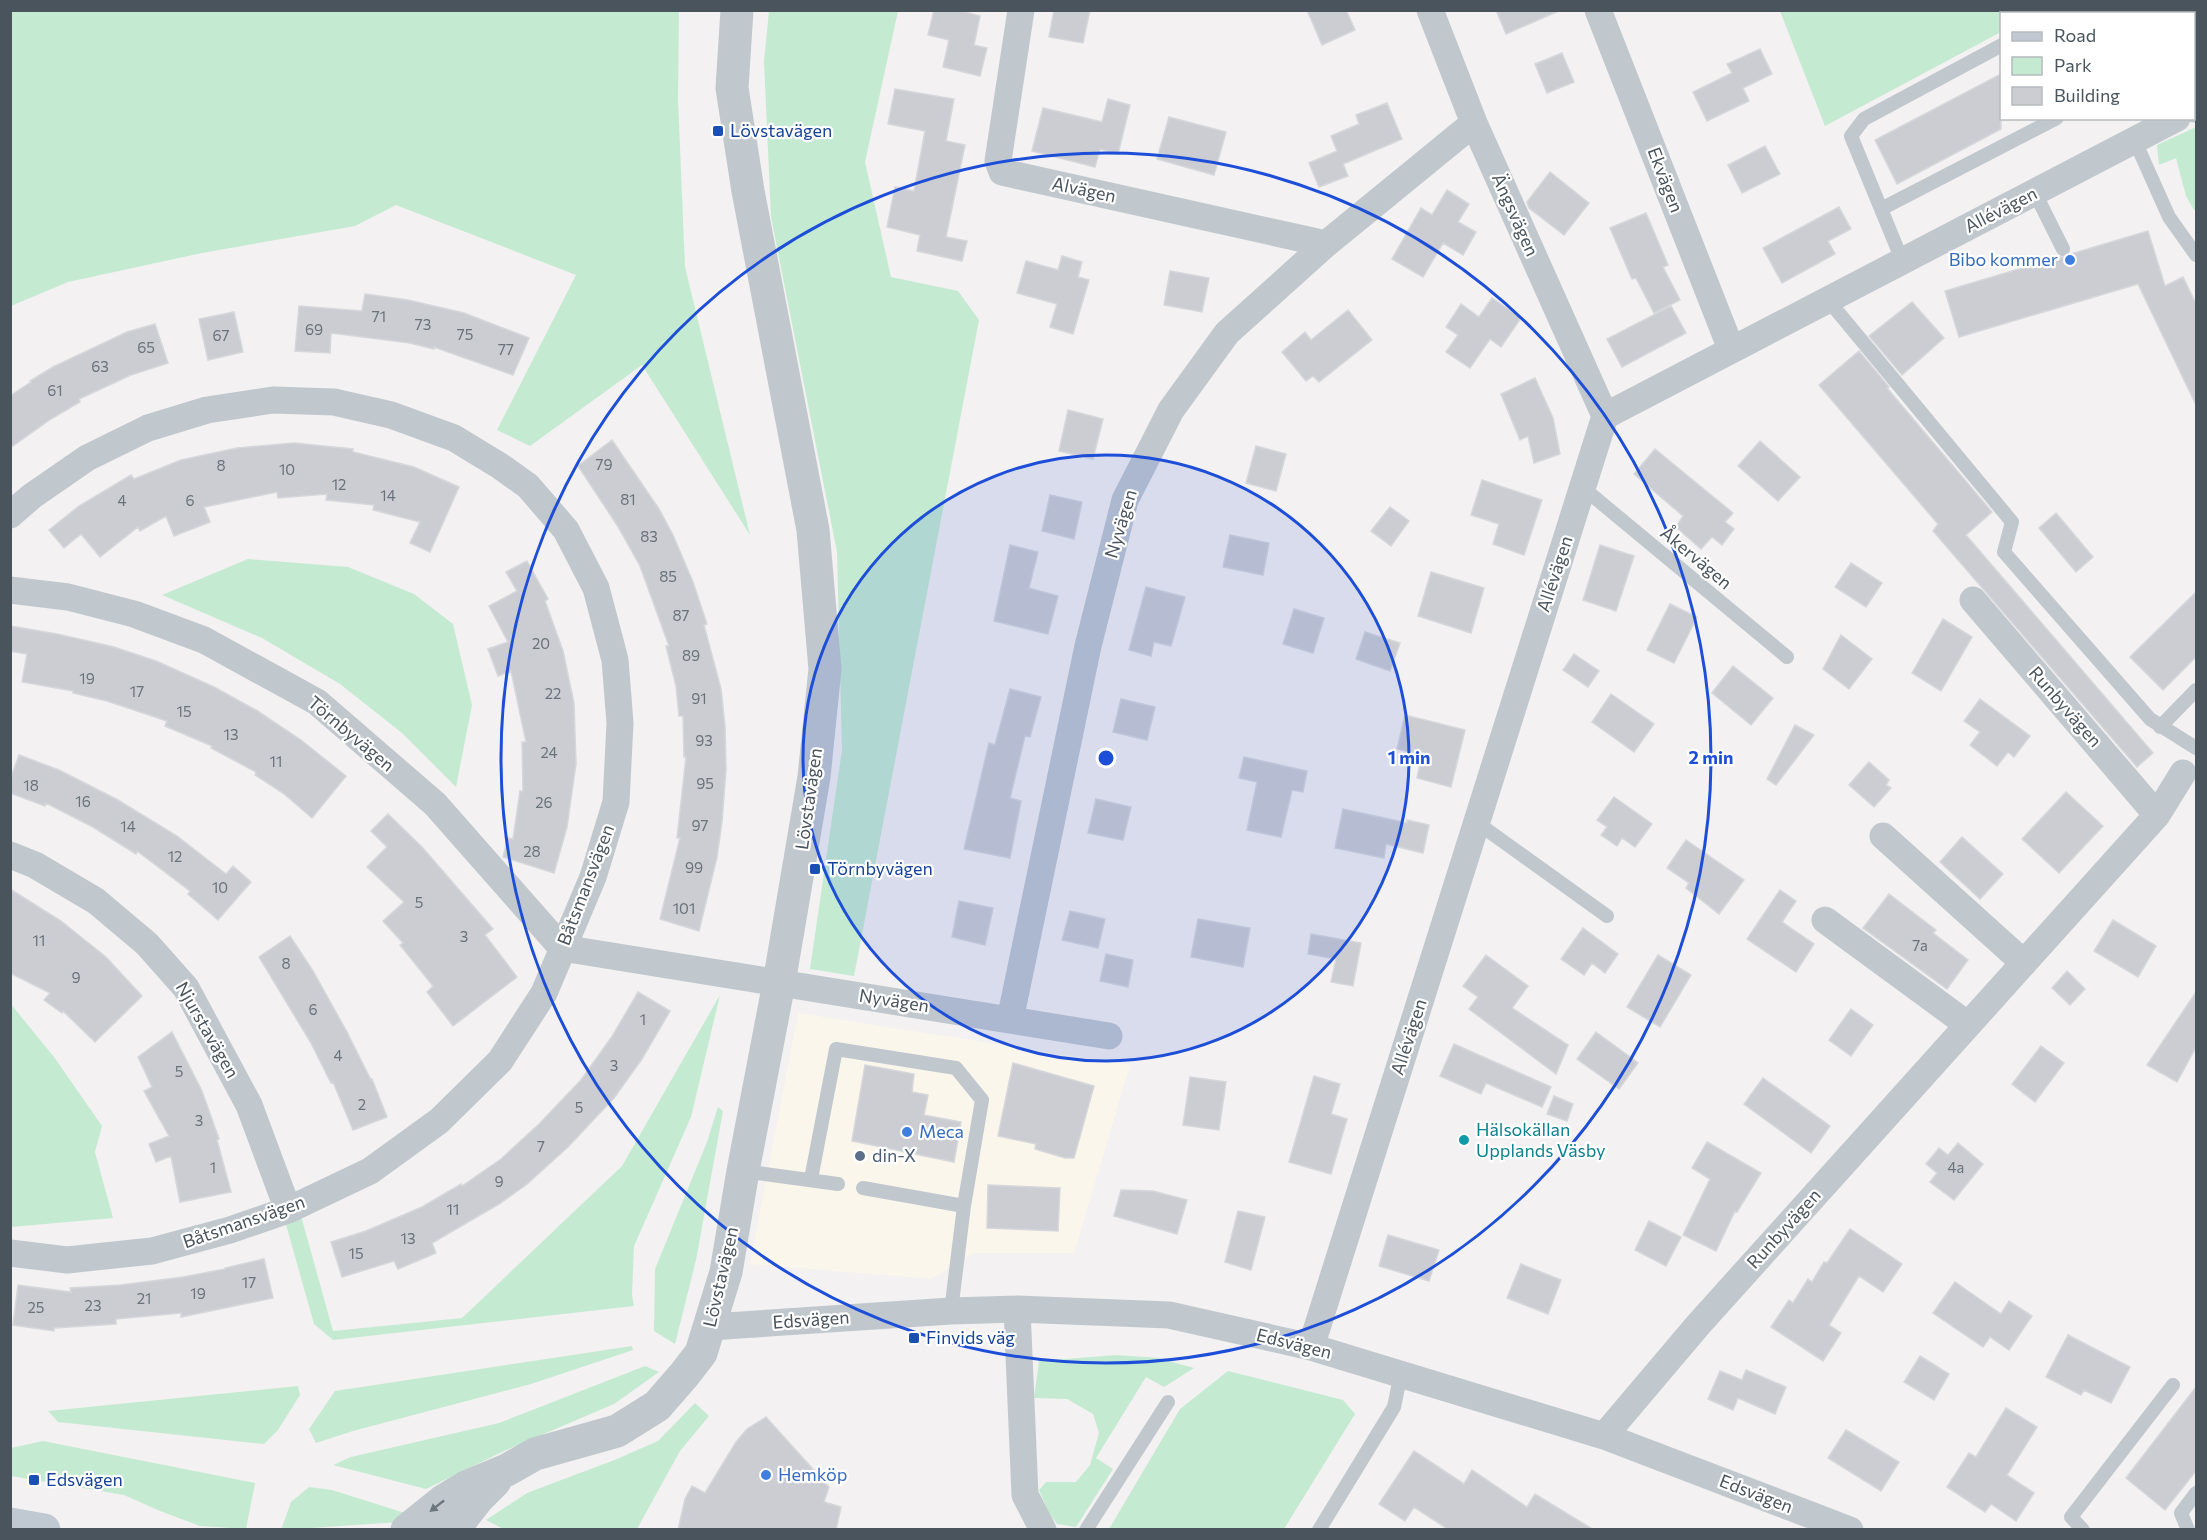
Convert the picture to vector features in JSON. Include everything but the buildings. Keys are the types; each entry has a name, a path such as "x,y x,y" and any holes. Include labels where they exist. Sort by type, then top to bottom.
{"main road":[{"path":"10,1524 44,1530"}],"street":[{"name":"Lövstavägen","path":"407,1530 443,1501 466,1487 507,1470 535,1454 617,1431 657,1406 701,1353 726,1272 814,777 825,669 813,530 748,191 732,88 737,10"},
{"name":"Alvägen","path":"1021,10 998,161 1002,172 1326,244"},
{"name":"Ängsvägen","path":"1430,10 1474,123 1605,416"},
{"name":"Ekvägen","path":"1598,10 1731,349"},
{"name":"Allévägen","path":"1311,1347 1605,416 2173,120"},
{"name":"Nyvägen","path":"1010,1020 1088,645 1125,500 1171,410 1227,333 1326,244 1474,123"},
{"name":"Båtsmansvägen","path":"10,515 32,496 87,458 148,428 207,410 273,400 333,402 391,415 454,438 501,466 528,486 567,530 596,588 615,660 619,712 616,802 593,877 544,993 500,1061 440,1121 370,1172 288,1210 230,1230 152,1251 67,1260 10,1254"},
{"name":"Törnbyvägen","path":"10,590 68,597 134,614 204,640 316,702 435,804 562,948"},
{"name":"Runbyvägen","path":"1973,600 2157,815"},
{"name":"Runbyvägen","path":"1604,1436 1698,1325 2157,815 2183,773"},
{"path":"1883,836 2024,963"},
{"name":"Njurstavägen","path":"10,855 35,865 96,901 147,944 186,988 249,1105 288,1210"},
{"path":"1824,920 1968,1025"},
{"path":"562,948 779,983"},
{"name":"Nyvägen","path":"779,983 1109,1036"},
{"path":"1017,1309 1025,1495 1042,1530"},
{"name":"Edsvägen","path":"710,1327 951,1311 1017,1309 1169,1315 1311,1347 1604,1436 1851,1530"},
{"name":"Lövstavägen","path":"453,1530 478,1498 507,1470"}],"lane":[{"path":"1902,260 1851,136 1864,119 2000,46"},
{"path":"1881,209 2053,120"},
{"path":"2135,141 2169,217 2196,255"},
{"path":"2035,193 2063,249"},
{"path":"1827,300 2012,522 2004,552 2150,719 2196,748"},
{"name":"Åkervägen","path":"1582,487 1787,657"},
{"path":"2160,727 2196,690"},
{"path":"1476,822 1607,916"},
{"path":"811,1179 837,1048 956,1068 982,1100 964,1206 951,1311"},
{"path":"743,1171 838,1184"},
{"path":"863,1188 964,1206"},
{"path":"1319,1530 1394,1407 1401,1373"},
{"path":"2084,1530 2071,1517 2174,1385"},
{"path":"1086,1530 1168,1402"},
{"path":"2188,1530 2181,1513 2196,1493"}],"shaded area":[{"path":"798,1013 1130,1065 1074,1253 973,1253 931,1279 750,1264"}],"green space":[{"path":"2010,10 2011,12 2000,12 2000,33 1825,126 1780,11"},
{"path":"10,11 679,11 678,99 685,267 750,535 642,365 530,446 497,430 576,275 396,205 355,226 202,253 68,282 11,306"},
{"path":"769,11 898,11 865,162 891,277 958,291 979,320 854,976 810,969 842,750 837,552 771,217 764,61"},
{"path":"2196,127 2196,210 2194,210 2186,196 2176,158 2159,165 2157,145"},
{"path":"248,559 348,567 414,594 453,624 472,705 456,787 402,733 340,684 262,638 162,595"},
{"path":"720,995 691,1117 634,1246 632,1295 634,1306 333,1340 314,1324 285,1221 301,1216 333,1331 462,1318 622,1166"},
{"path":"10,1003 54,1057 102,1126 95,1152 113,1218 11,1227"},
{"path":"718,1107 723,1111 696,1260 675,1344 654,1331 655,1269 707,1142"},
{"path":"632,1346 633,1350 531,1384 316,1443 309,1429 335,1391"},
{"path":"1117,1355 1158,1358 1194,1368 1164,1387 1146,1377 1096,1458 1113,1469 1076,1527 1057,1524 1049,1513 1039,1490 1046,1482 1076,1482 1090,1465 1099,1433 1093,1414 1067,1399 1034,1398 1039,1361"},
{"path":"645,1366 659,1372 614,1404 504,1451 426,1489 333,1465 351,1457 499,1423"},
{"path":"1228,1371 1343,1400 1355,1414 1284,1529 1109,1529 1180,1409"},
{"path":"298,1386 300,1395 278,1430 264,1444 58,1422 48,1411"},
{"path":"695,1403 709,1416 680,1451 637,1529 503,1529 486,1520 527,1493 658,1441"},
{"path":"43,1441 255,1483 246,1529 200,1526 124,1495 11,1476 11,1448"},
{"path":"309,1487 332,1490 408,1514 400,1522 281,1530 291,1502"}],"place":[{"name":"Lövstavägen","path":"718,131"},
{"name":"Bibo kommer","path":"2070,260"},
{"name":"Törnbyvägen","path":"815,869"},
{"name":"Meca","path":"907,1132"},
{"name":"Hälsokällan Upplands Väsby","path":"1464,1140"},
{"name":"din-X","path":"860,1156"},
{"name":"Finvids väg","path":"914,1338"},
{"name":"Hemköp","path":"766,1475"},
{"name":"Edsvägen","path":"34,1480"}]}
